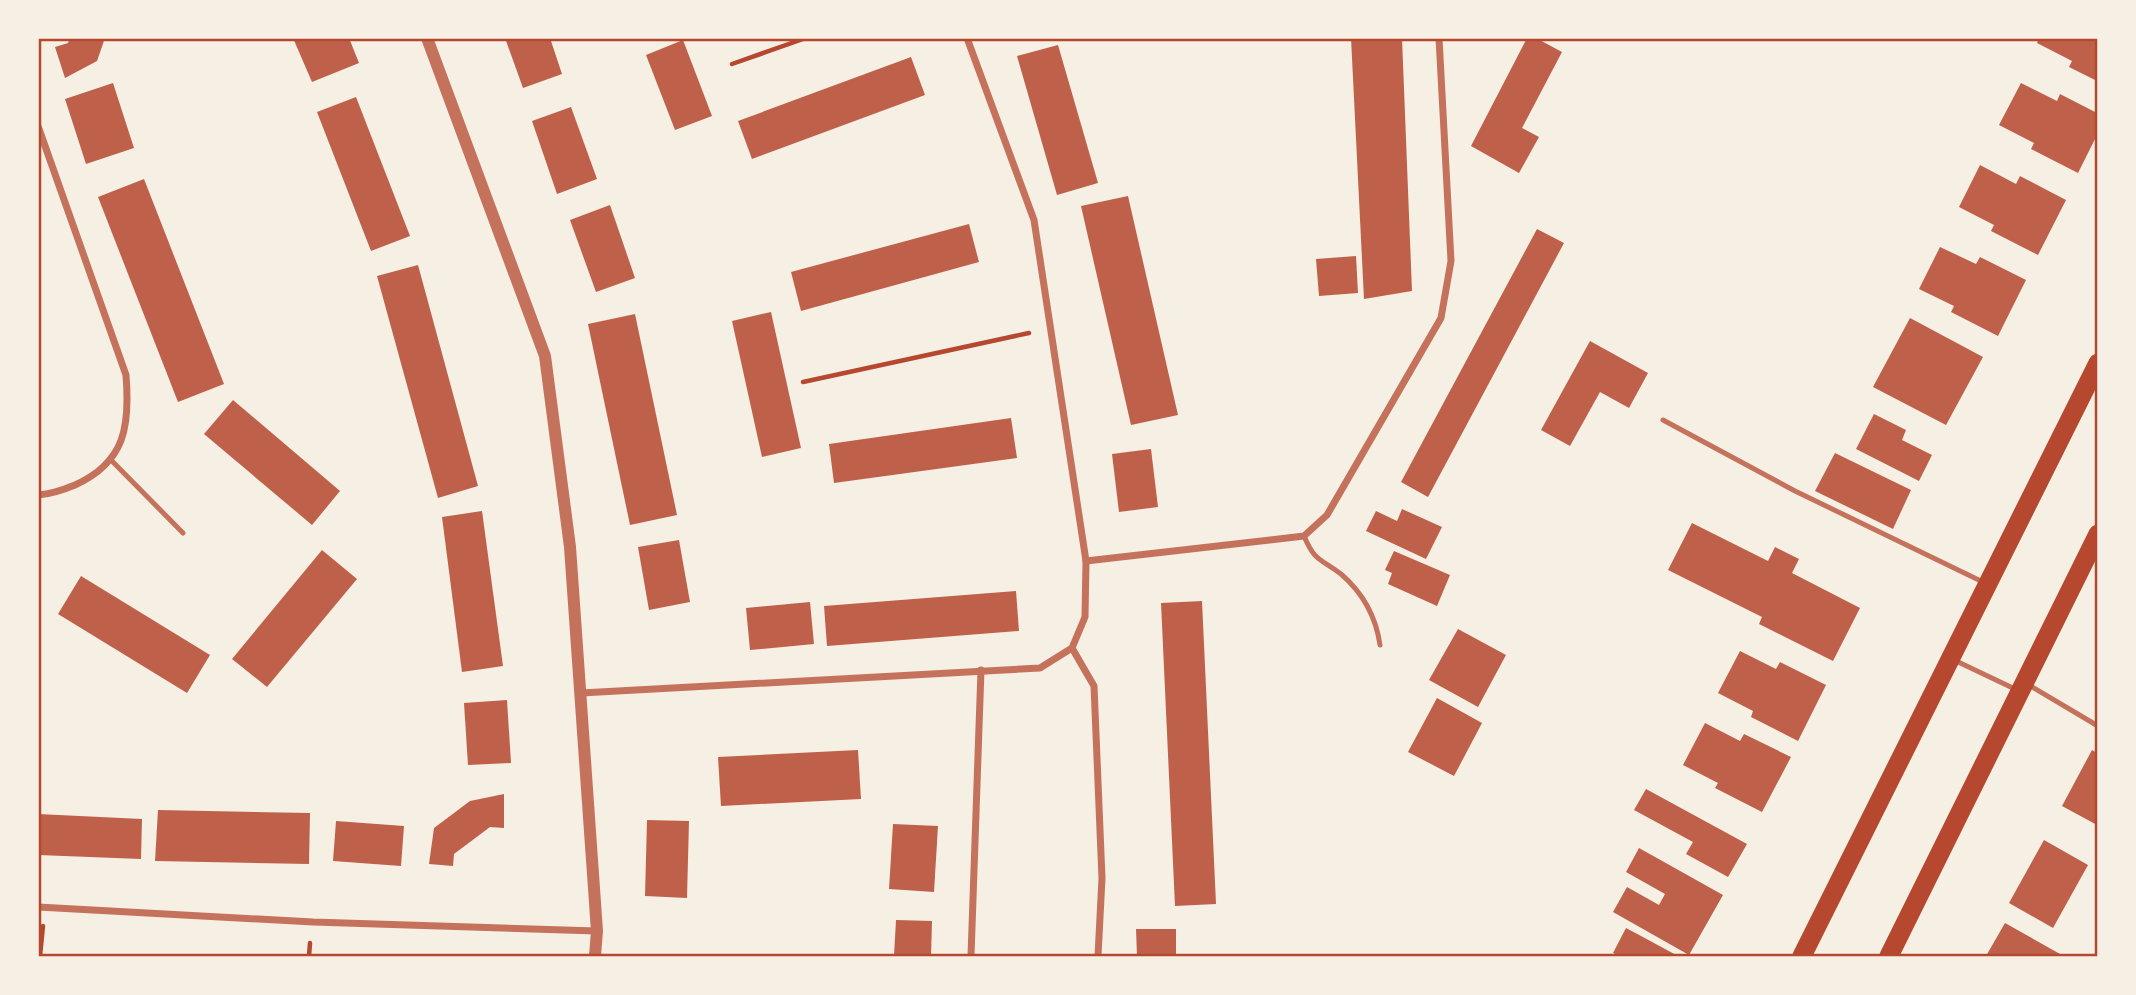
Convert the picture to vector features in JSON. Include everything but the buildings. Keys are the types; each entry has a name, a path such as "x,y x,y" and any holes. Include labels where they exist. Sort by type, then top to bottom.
{"highway":[{"path":"1802,957 2098,363"},
{"path":"1889,957 2098,534"}],"street":[{"path":"427,38 545,356 570,547 597,931 594,957"},
{"path":"581,693 1040,668 1072,648 1085,617 1086,561 1034,220 967,38"},
{"path":"1086,561 1304,536 1327,515 1441,318 1451,261 1439,38"},
{"path":"38,495 54,494 89,479 112,461 125,431 129,403 126,375 39,131"},
{"path":"1072,648 1094,686 1102,878 1098,957"},
{"path":"971,957 981,670"},
{"path":"41,907 313,922 597,931"}],"lane":[{"path":"1663,420 1795,491 1987,584"},
{"path":"112,461 183,533"},
{"path":"1304,536 1311,554 1354,587 1368,606 1380,645"},
{"path":"1951,658 2022,687 2098,726"}],"path":[{"path":"732,64 806,38"},
{"path":"803,382 1051,328"},
{"path":"40,957 41,907"}]}
